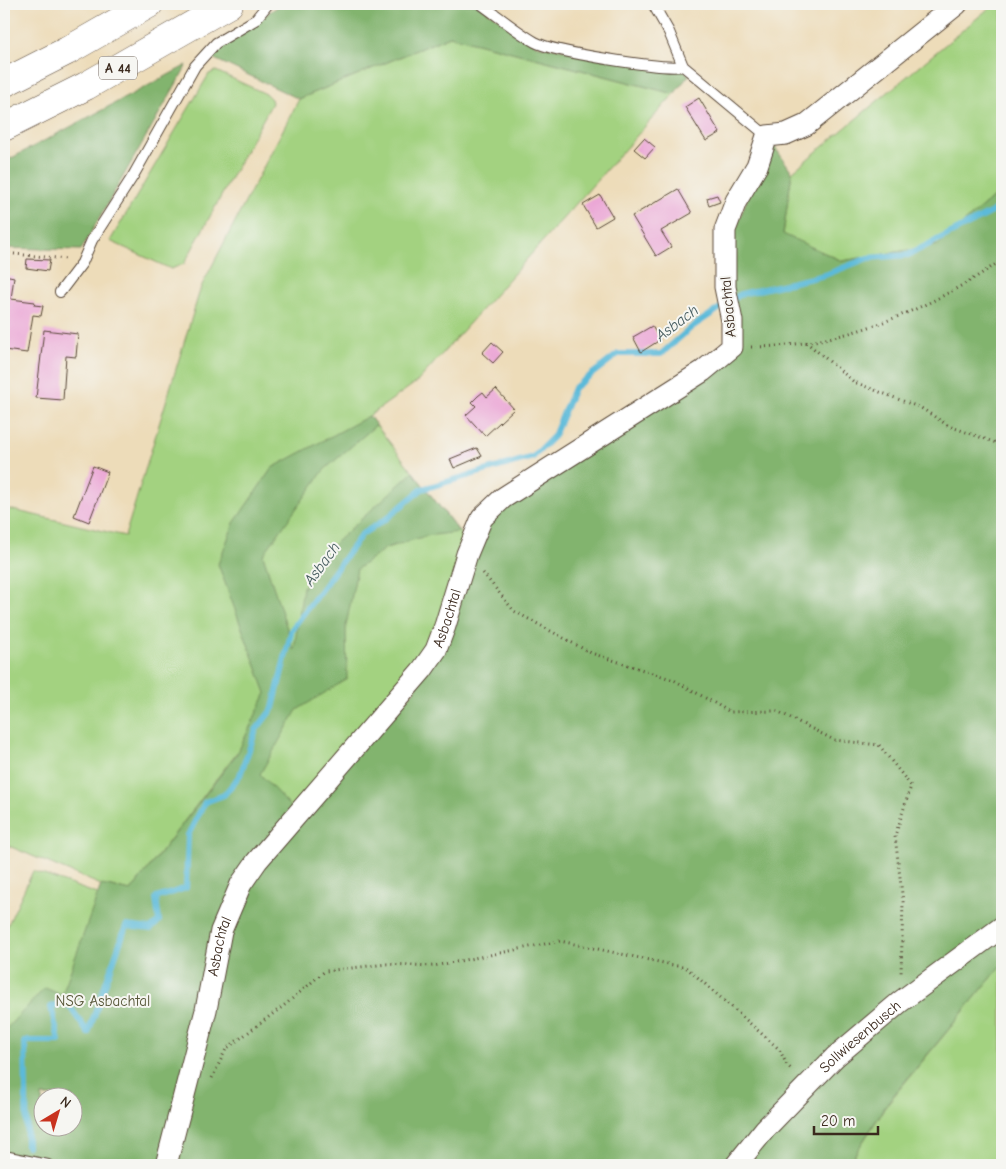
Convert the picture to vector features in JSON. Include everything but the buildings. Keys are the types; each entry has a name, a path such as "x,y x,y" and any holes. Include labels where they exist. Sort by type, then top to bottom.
{"highway":[{"name":"A 44","path":"4,83 67,51 149,4"},
{"name":"A 44","path":"4,127 86,86 230,4"}],"street":[{"path":"767,136 786,134 806,125 957,4"},
{"name":"Asbachtal","path":"166,1165 206,1010 221,932 237,892 256,861 422,670 436,650 467,554 482,518 503,498 703,370 732,347 732,321 725,288 725,230 736,201 757,166 767,136"},
{"name":"Sollwiesenbusch","path":"736,1165 765,1129 835,1057 900,1002 1002,927"}],"lane":[{"path":"60,292 82,263 92,240 133,176 195,66 216,43 255,20 268,4"},
{"path":"481,4 535,42 557,50 640,63 683,66"},
{"path":"653,4 669,32 683,66 767,136"},
{"path":"4,1156 48,1165"}],"path":[{"path":"4,253 57,256 82,263"},
{"path":"732,347 805,342 853,332 931,302 1002,260"},
{"path":"805,342 854,382 921,408 949,426 1002,445"},
{"path":"467,554 514,611 591,653 674,680 730,712 777,711 834,740 880,744 911,786 895,836 903,902 900,1002"},
{"path":"210,1084 226,1049 325,971 387,964 434,966 560,941 687,968 779,1049 787,1065 807,1085"}],"green space":[{"path":"282,4 477,4 536,45 683,69 689,75 674,94 450,36 299,99 204,54"},
{"path":"994,4 1002,4 1002,190 938,245 843,261 783,235 792,172"},
{"path":"450,36 674,94 418,381 369,416 469,544 431,646 293,811 237,752 131,891 101,885 4,844 4,508 125,536 201,287 299,99"},
{"path":"187,65 81,250 4,248 4,162"},
{"path":"216,71 266,94 272,103 184,264 171,269 110,241 209,74"},
{"path":"770,140 792,172 783,234 842,261 938,245 1002,190 1002,965 888,1102 848,1165 4,1165 5,1030 45,988 62,995 101,885 131,891 238,752 266,693 218,564 234,523 272,468 369,416 376,425 324,470 263,555 294,650 303,587 334,544 413,472 459,532 426,536 386,548 357,569 346,626 347,679 297,710 260,774 300,817 414,691 485,522 734,350 727,251"},
{"name":"NSG Asbachtal","path":"33,871 218,937 165,1165 4,1151 4,933"},
{"path":"1002,965 1002,1165 848,1165 888,1103"}],"waterway":[{"name":"Asbach","path":"27,1146 25,1041 59,1041 51,1007 66,1001 88,1033 126,926 151,929 159,921 156,898 186,888 188,835 205,802 224,795 240,775 256,730 273,708 292,629 362,534 386,519 422,489 533,457 554,436 574,388 618,354 661,354 692,327 741,294 825,275 868,258 908,255 992,212 1002,203"}]}
